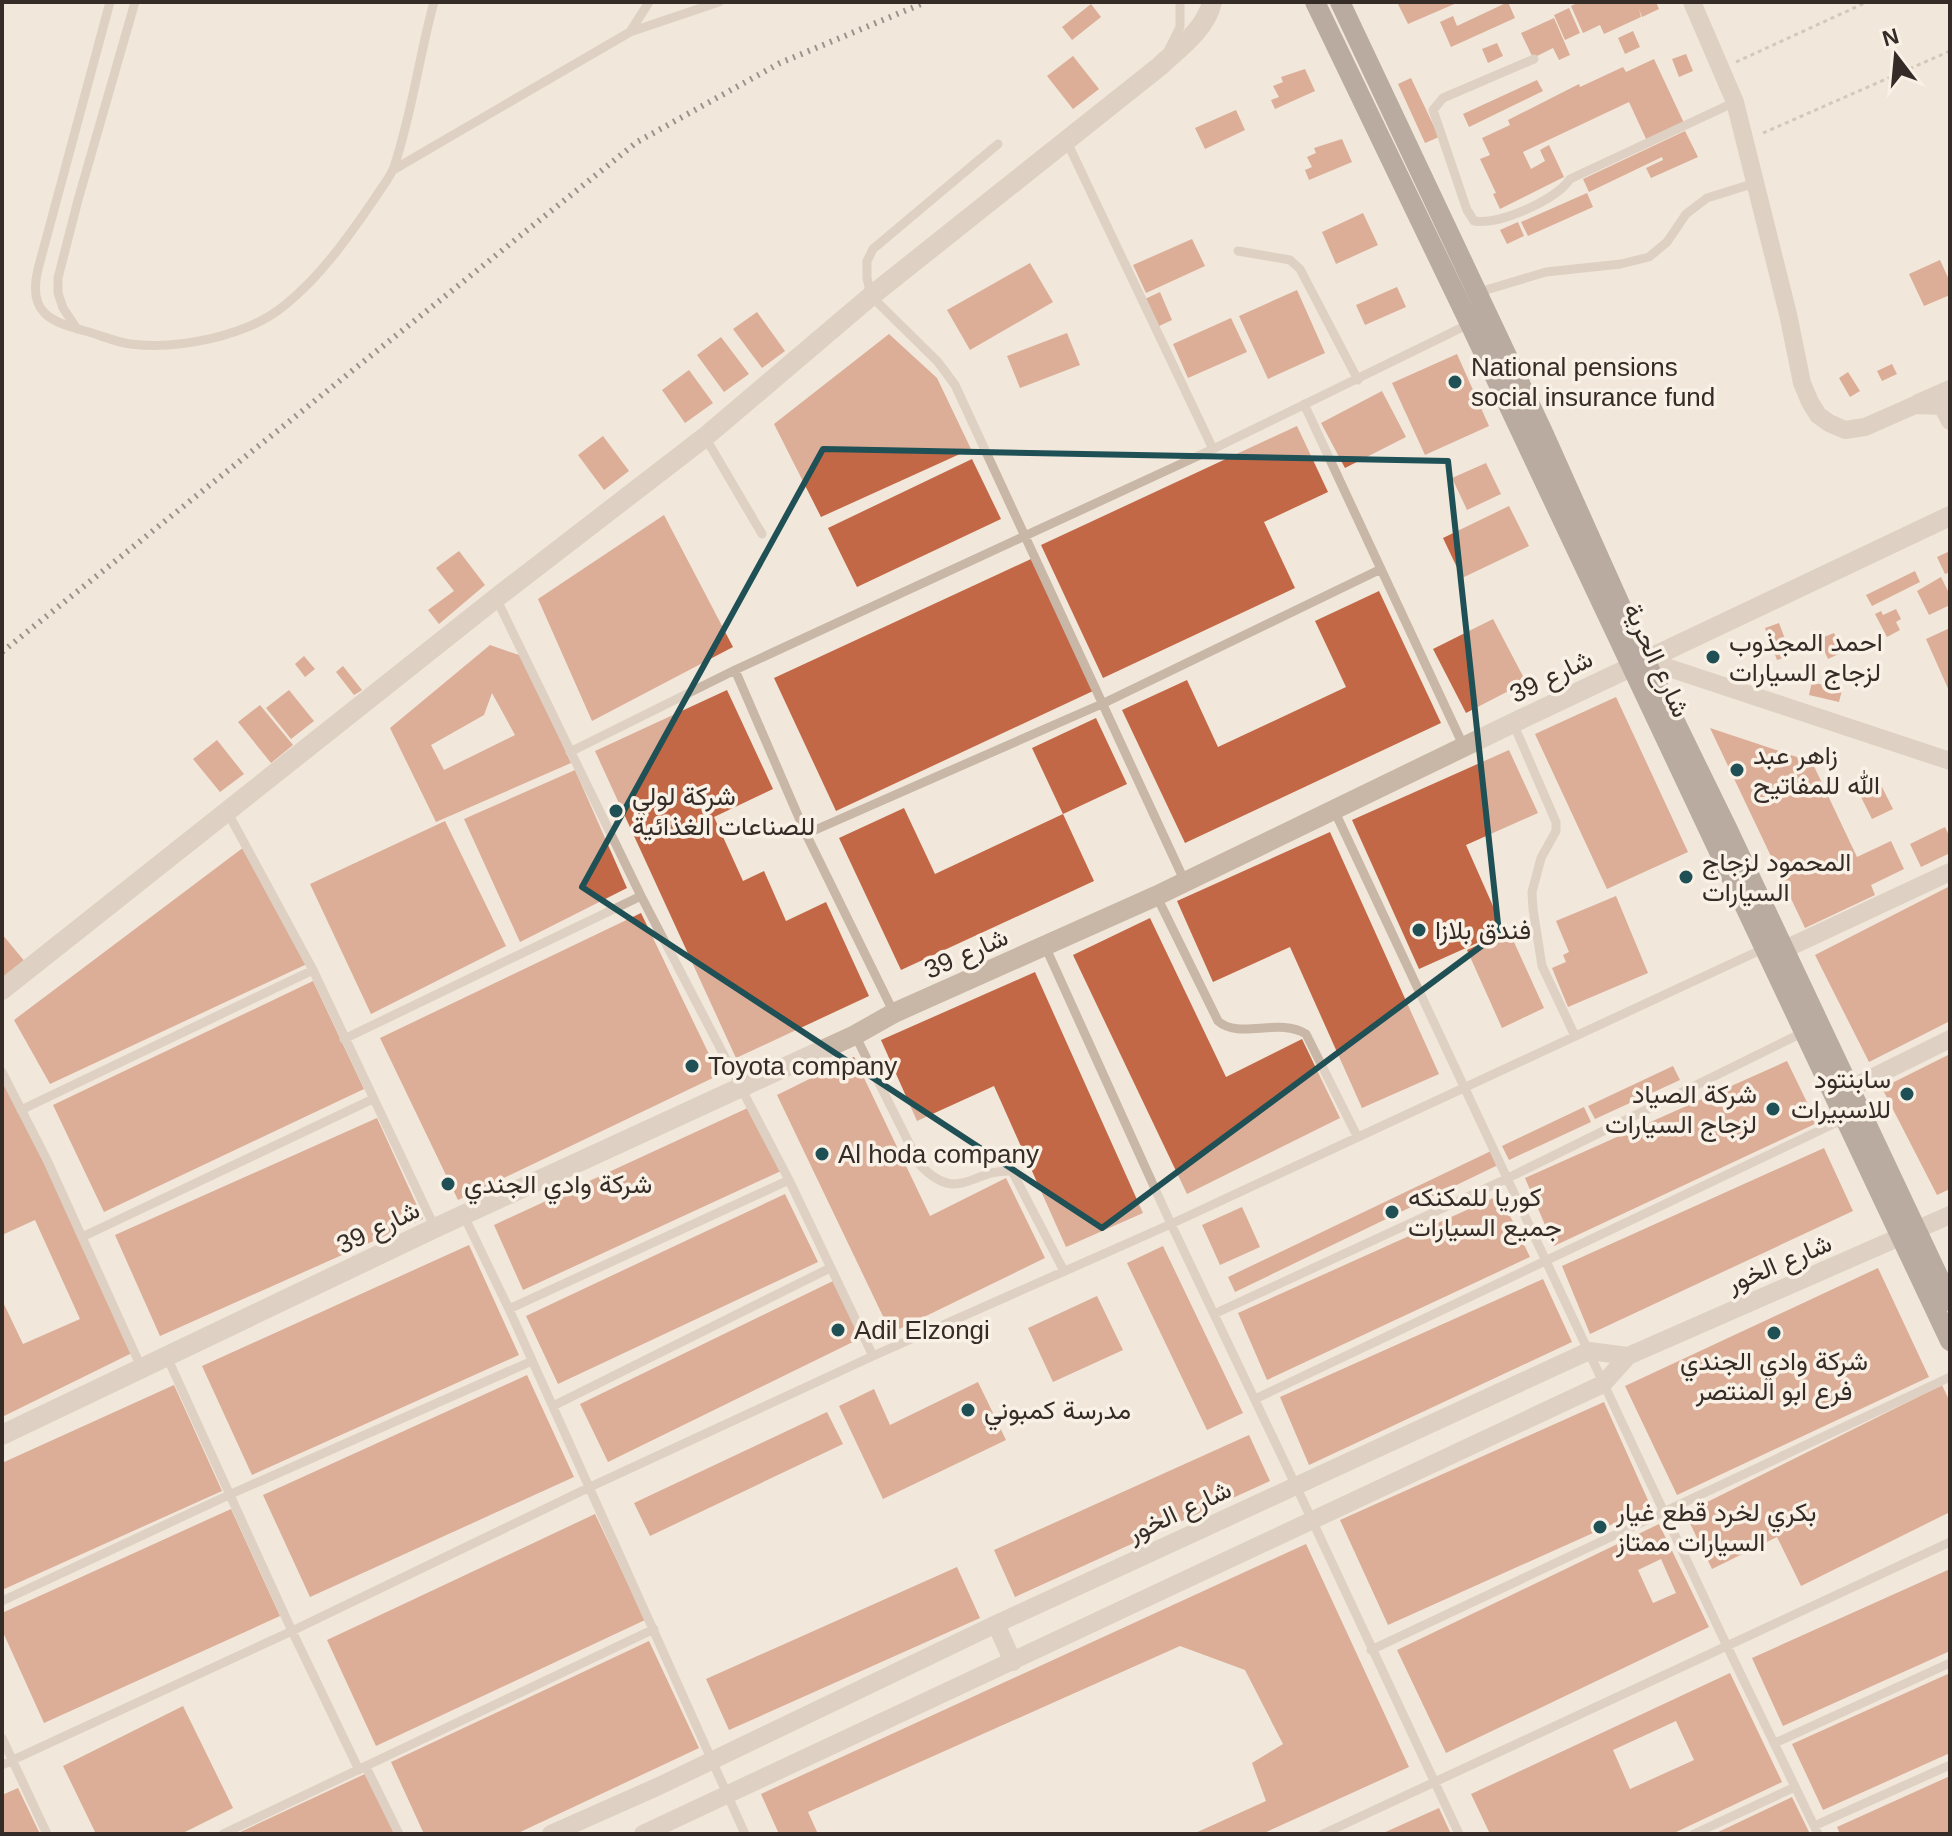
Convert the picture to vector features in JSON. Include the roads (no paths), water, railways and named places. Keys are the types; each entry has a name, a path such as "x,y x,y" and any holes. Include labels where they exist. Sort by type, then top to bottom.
{"main road":[{"name":"شارع الحرية","path":"1315,2 1638,663 1727,828 1776,947 1804,1032 1846,1118 1909,1234 1950,1301"},
{"name":"شارع الحرية","path":"1340,2 1542,430 1638,663"},
{"name":"شارع الحرية","path":"1776,947 1849,1089 1950,1341"}],"street":[{"path":"2,990 496,598 705,437 871,296 1067,142 1160,66 1197,30 1212,2"},
{"path":"1692,2 1735,102 1802,383 1818,415 1845,430 1865,427 1950,389"},
{"path":"1915,405 1942,406 1950,421"},
{"name":"شارع 39","path":"2,1435 435,1228 743,1088 894,1013 1156,896 1950,516"},
{"path":"1638,663 1950,761"},
{"path":"1776,947 1950,872"},
{"path":"1849,1089 1950,1039"},
{"name":"شارع الخور","path":"727,1796 1603,1384 1628,1356 1950,1215"},
{"path":"1589,1351 1628,1356"},
{"name":"شارع الخور","path":"551,1834 996,1624 1589,1351"},
{"path":"996,1624 1013,1662"},
{"path":"643,1834 727,1796"}],"lane":[{"path":"110,2 34,286 39,307 56,323 129,344 173,344 243,330 286,305 320,272 356,226 393,170 434,2"},
{"path":"77,329 63,308 58,293 58,278 135,2"},
{"path":"630,32 649,2"},
{"path":"393,170 630,32 719,2"},
{"path":"1160,66 1180,27 1180,2"},
{"path":"1534,59 1443,98 1433,110 1467,210 1474,221 1488,223 1544,201 1565,187 1570,179 1735,102"},
{"path":"1067,142 1213,449"},
{"path":"998,144 873,249 867,261 871,296 929,352 955,385 1185,882"},
{"path":"1476,293 1546,272 1621,264 1649,257 1667,242 1686,214 1707,198 1755,183"},
{"path":"1238,251 1290,260 1300,269 1358,380"},
{"path":"570,752 735,670 1213,449 1470,324"},
{"path":"1304,404 1464,747"},
{"path":"705,437 762,534"},
{"path":"806,834 1104,703 1381,569"},
{"path":"496,598 641,896 789,1180 873,1356"},
{"path":"735,670 806,834 894,1013"},
{"path":"1513,723 1556,822 1556,831 1541,858 1532,892 1533,909 1542,966 1575,1036"},
{"path":"1333,809 1816,1830 1950,1765"},
{"path":"228,813 313,970 435,1228"},
{"path":"344,1039 641,896"},
{"path":"1156,896 1218,1021 1228,1028 1287,1026 1306,1034 1357,1136"},
{"path":"1045,946 1171,1224 1459,1834"},
{"path":"2,1765 873,1356 1171,1224 1575,1036 1776,947"},
{"path":"21,1110 313,970"},
{"path":"1214,1314 1508,1178 1804,1032"},
{"path":"855,1035 920,1165 931,1177 954,1185 989,1173 1012,1171 1064,1271"},
{"path":"2,1072 47,1160 142,1369"},
{"path":"82,1237 373,1099"},
{"path":"1255,1399 1846,1118"},
{"path":"509,1309 789,1180"},
{"path":"464,1216 590,1487 745,1834"},
{"path":"553,1406 830,1268"},
{"path":"167,1357 292,1631 399,1834"},
{"path":"2,1601 231,1494 532,1361"},
{"path":"1371,1650 1950,1377"},
{"path":"1323,1834 1950,1542"},
{"path":"223,1834 654,1629"},
{"path":"1775,1743 1950,1663"},
{"path":"2,1738 47,1834"},
{"path":"1694,1834 1795,1787"}],"railway":[{"path":"2,652 637,142 780,63 926,2"}],"place":[{"name":"National pensions social insurance fund","path":"1455,382"},
{"name":"احمد المجذوب لزجاج السيارات","path":"1713,657"},
{"name":"زاهر عبد الله للمفاتيح","path":"1737,770"},
{"name":"شركة لولي للصناعات الغذائية","path":"616,811"},
{"name":"المحمود لزجاج السيارات","path":"1686,877"},
{"name":"فندق بلازا","path":"1419,930"},
{"name":"Toyota company","path":"692,1066"},
{"name":"سابنتود للاسبيرات","path":"1907,1094"},
{"name":"شركة الصياد لزجاج السيارات","path":"1773,1109"},
{"name":"Al hoda company","path":"822,1154"},
{"name":"شركة وادي الجندي","path":"448,1184"},
{"name":"كوريا للمكنكه جميع السيارات","path":"1392,1212"},
{"name":"Adil Elzongi","path":"838,1330"},
{"name":"شركة وادي الجندي فرع ابو المنتصر","path":"1774,1333"},
{"name":"مدرسة كمبوني","path":"968,1410"},
{"name":"بكري لخرد قطع غيار السيارات ممتاز","path":"1600,1527"}]}
